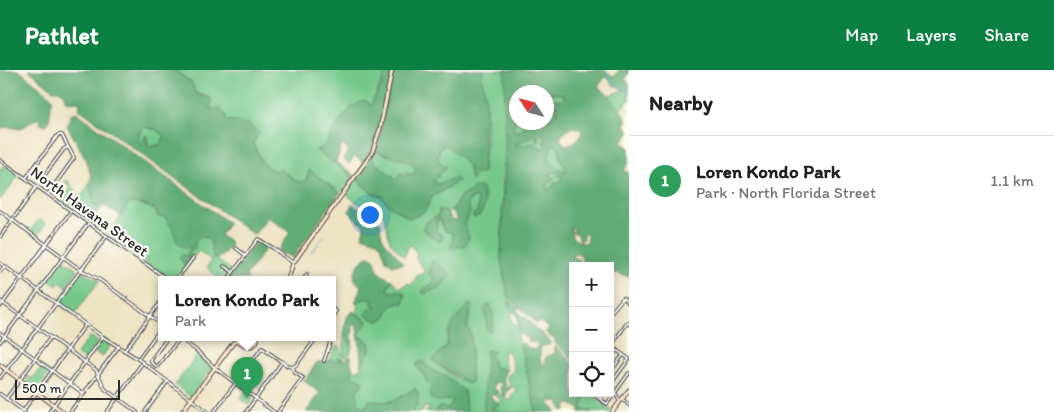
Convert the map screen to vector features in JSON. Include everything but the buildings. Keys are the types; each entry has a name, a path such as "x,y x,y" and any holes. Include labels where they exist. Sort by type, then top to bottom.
{"street":[{"path":"289,276 292,263 372,153 380,129 392,70"},
{"path":"26,178 58,135 64,136 74,157 48,194"},
{"path":"43,177 64,149 69,146"},
{"path":"0,165 1,161"},
{"name":"North Havana Street","path":"1,161 163,276"},
{"path":"32,169 54,185"},
{"path":"0,237 37,186"},
{"path":"0,307 71,211"},
{"path":"0,212 81,270 100,280 158,323"},
{"path":"0,342 88,224"},
{"path":"0,378 106,237"},
{"path":"230,276 258,239 292,263"},
{"path":"236,248 245,255"},
{"path":"179,276 193,258"},
{"path":"0,263 103,337 143,362 208,412"},
{"path":"0,272 4,266"},
{"path":"224,266 233,272"},
{"path":"614,309 623,298 629,303"},
{"path":"0,301 99,373 105,389 137,412"},
{"path":"125,350 158,305"},
{"path":"614,342 627,323 629,324"},
{"path":"0,394 24,411 86,324"},
{"path":"138,359 158,332"},
{"path":"0,333 84,394"},
{"path":"6,398 50,337"},
{"path":"48,412 103,337"},
{"path":"165,341 151,360 157,367 176,341"},
{"path":"184,341 214,368 274,412"},
{"path":"182,412 233,341"},
{"path":"241,341 251,346 257,341"},
{"path":"293,368 314,341"},
{"path":"324,360 330,341"},
{"path":"70,412 118,346"},
{"path":"214,412 262,348 293,368 294,372 303,378 278,412"},
{"path":"614,348 629,359 614,380"},
{"path":"614,354 617,350"},
{"path":"326,353 330,354"},
{"path":"614,366 623,354"},
{"path":"107,412 143,362"},
{"path":"246,412 282,362"},
{"path":"0,365 63,412"},
{"path":"598,397 606,404 629,373"},
{"path":"145,412 168,381"},
{"path":"612,412 629,390"},
{"path":"616,391 617,398 629,405"}],"green space":[{"path":"0,70 18,70 52,98 50,117 46,125 40,124 41,120 38,118 20,129 8,127 0,129"},
{"path":"29,70 174,70 192,83 195,93 212,100 210,108 212,110 217,108 226,115 226,119 229,121 238,121 241,126 247,123 259,133 253,144 263,163 270,169 281,170 298,182 306,181 309,170 340,193 293,257 291,257 278,251 290,232 268,217 254,235 79,109 80,103 78,101 69,102 65,100 65,94 59,90 53,90","holes":["145,127 157,130 164,138 160,145 149,146 147,136 145,135 140,145 139,133"]},
{"path":"174,70 385,70 385,75 371,105 366,101 351,113 333,130 327,143 317,150 353,177 340,193 309,170 306,181 298,182 281,170 270,169 263,163 253,144 259,133 241,126 238,121 229,121 222,114 210,108 204,95 197,93 192,83"},
{"path":"385,70 391,70 385,106 379,130 370,153 363,163 355,156 349,164 343,159 349,150 342,145 336,162 354,175 353,177 316,150 325,144 340,120 352,107 366,101 371,105 382,84"},
{"path":"393,70 484,70 482,76 486,100 483,172 475,175 471,180 468,166 446,144 439,149 438,161 447,167 435,179 434,183 439,184 455,178 458,181 432,197 425,211 409,218 387,204 381,196 372,193 355,178 373,154 373,161 395,178 400,174 414,174 416,169 407,161 375,150 380,136"},
{"path":"462,70 523,70 530,85 509,85 510,130 503,171 501,261 508,296 522,309 509,301 511,319 518,326 520,334 518,335 518,342 536,412 501,412 491,408 499,406 501,399 493,394 498,393 500,395 504,392 507,400 512,400 512,395 516,392 515,386 508,390 510,385 507,376 514,370 509,352 505,350 503,358 507,370 505,372 502,368 494,368 486,350 484,412 466,412 464,391 448,378 435,372 421,361 416,365 426,379 426,382 431,385 435,399 451,400 452,402 448,409 436,410 437,412 425,412 431,408 423,407 423,412 413,412 418,403 415,388 394,400 384,402 369,400 367,406 363,407 357,403 357,389 362,386 351,372 360,369 365,346 363,337 359,336 360,329 368,321 356,312 359,307 356,304 363,299 373,298 372,305 376,307 366,315 379,321 386,316 392,306 404,303 405,294 403,292 390,292 387,289 392,280 399,288 408,283 411,286 417,276 416,274 420,275 425,270 416,259 417,253 410,244 404,257 390,242 384,216 380,211 370,206 361,205 344,193 355,178 372,193 381,196 387,204 409,218 425,211 432,197 453,185 455,178 439,184 434,183 435,179 447,167 438,161 439,149 447,144 468,166 471,180 481,165 486,142 484,86","holes":["483,193 480,216 472,215 478,211 478,201 475,197 467,202 470,212 464,224 469,238 453,241 453,233 443,229 439,218 437,219 436,231 426,222 439,215 439,209 447,212 453,209 462,194","433,278 446,280 440,287 424,294 422,291 434,282","471,313 467,326 471,334 471,382 468,384 456,378 432,360 447,345 448,332"]},
{"path":"505,70 606,70 615,76 619,70 629,70 625,79 629,83 629,92 613,85 606,76 598,87 609,95 617,105 626,118 625,126 629,130 629,133 622,142 629,148 629,163 624,170 629,173 629,277 614,273 614,262 583,262 580,254 573,253 573,258 578,259 579,262 569,262 569,355 555,343 554,336 551,338 545,332 549,328 539,321 537,324 508,296 501,261 505,155","holes":["572,127 582,132 578,139 570,145 565,145 560,139 563,133","542,133 545,136 545,146 543,149 534,144 516,145 516,143 534,134 538,143 539,134","555,144 560,150 560,159 566,172 554,165 549,159 552,145","552,172 559,174 562,178 561,181 554,184 547,192 547,184 554,178 549,175","571,227 574,228 573,233 577,233 580,241 585,233 587,243 579,242 572,237"]},
{"path":"623,90 629,92 629,101 620,109 609,95"},
{"path":"554,93 563,94 565,97 560,101 554,99"},
{"path":"76,112 229,223 220,235 231,243 230,247 217,260 213,257 210,242 203,236 195,241 195,247 186,260 186,266 179,257 181,255 186,256 191,247 185,247 178,242 166,218 157,216 157,211 144,205 129,203 121,216 104,205 102,207 95,206 90,183 91,176 86,159 67,126 71,114"},
{"path":"145,127 157,130 163,135 164,138 160,145 149,146 147,140 140,145 139,135"},
{"path":"539,133 545,136 545,146 543,149 534,144 516,145 516,143 534,134 539,135"},
{"path":"555,144 560,150 561,161 566,172 554,165 549,159 552,145"},
{"path":"375,150 407,161 416,169 414,174 400,174 395,178 373,161"},
{"path":"5,165 19,175 0,200 0,167 2,169"},
{"path":"552,172 559,174 562,178 561,181 554,184 547,192 547,184 552,181 549,174"},
{"path":"67,180 80,198 90,183 93,204 97,207 102,207 90,223 74,213 74,210 61,201 70,188 65,183"},
{"path":"474,187 481,187 484,205 481,213 474,218 472,215 478,211 478,201 475,197 467,202 470,212 464,224 469,238 464,246 450,248 453,241 453,233 445,231 439,219 437,219 436,231 443,236 440,242 423,230 422,228 426,222 439,215 439,209 447,212 452,221 456,220 450,210 453,209 462,194 469,193"},
{"path":"129,203 138,203 154,210 159,217 164,216 172,226 175,236 192,247 186,256 180,259 186,266 178,276 164,276 107,237"},
{"path":"352,204 364,210 381,223 384,240 403,264 393,265 386,260 381,245 377,241 362,236 364,227 349,212"},
{"path":"39,219 46,224 36,237 29,232"},
{"path":"203,236 211,243 213,257 233,271 229,276 216,276 207,267 211,260 199,251 187,264 185,260 195,247 195,241"},
{"path":"257,241 267,247 246,276 230,276"},
{"path":"369,256 375,260 380,273 392,280 387,289 390,292 398,291 405,294 404,303 392,306 386,316 378,321 365,313 370,309 375,309 375,306 372,305 373,298 363,299 355,303 361,287 355,279 354,273 359,264"},
{"path":"64,259 78,270 66,287 60,282 57,286 48,280"},
{"path":"432,260 452,275 440,287 424,294 422,291 434,282 429,274"},
{"path":"81,272 100,280 74,315 59,304 59,301"},
{"path":"508,301 516,307 521,316 526,318 551,342 549,345 542,346 540,350 541,365 544,364 546,357 555,353 555,346 569,359 569,397 584,397 582,409 592,412 580,412 579,408 570,404 567,404 566,410 562,410 559,402 550,401 551,406 557,412 536,412 520,344 524,343 527,347 534,350 539,344 529,342 520,334 517,316 510,308"},
{"path":"470,303 472,304 467,326 471,334 471,383 468,384 432,360 447,345 451,326"},
{"path":"490,304 493,322 490,332 487,330 485,308"},
{"path":"353,311 368,322 359,332 359,336 370,343 370,350 361,365 356,323 353,325 352,346 344,334 347,318"},
{"path":"344,334 352,346 347,357 344,356"},
{"path":"90,336 98,342 84,360 76,354"},
{"path":"103,338 112,343 102,357 94,351"},
{"path":"241,341 255,341 253,345"},
{"path":"337,346 340,346 344,361 341,358 337,362 327,362"},
{"path":"486,350 494,352 490,356 493,360 494,368 502,368 505,372 504,380 508,390 505,397 500,388 502,383 496,382 493,388 499,392 490,396 500,405 491,408 501,412 484,412"},
{"path":"198,353 212,368 191,397 175,385"},
{"path":"351,356 351,364 354,371 351,372 352,375 364,382 357,389 358,403 363,407 367,406 369,400 383,402 393,400 415,388 418,397 413,412 306,412 320,393 304,381 317,362 331,360 336,362 339,358 344,361"},
{"path":"421,361 435,372 448,378 464,391 466,412 437,412 437,408 440,407 448,409 452,402 450,400 439,401 431,399 429,391 431,386 426,382 426,379 416,365"},
{"path":"42,366 50,372 36,390 26,383 30,377 33,378"},
{"path":"245,391 254,399 249,405 240,399"},
{"path":"584,397 595,397 612,410 611,412 583,411 583,402 585,400"}],"waterway":[{"path":"607,70 611,80 623,89"},
{"path":"625,90 629,92"},
{"path":"311,253 325,236"}],"place":[{"name":"Loren Kondo Park","path":"247,398"}]}
